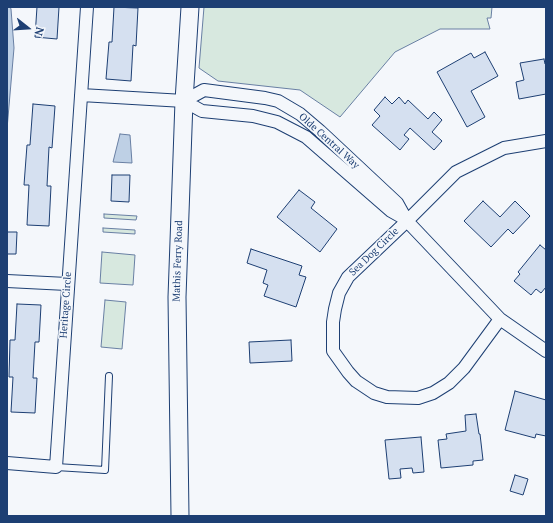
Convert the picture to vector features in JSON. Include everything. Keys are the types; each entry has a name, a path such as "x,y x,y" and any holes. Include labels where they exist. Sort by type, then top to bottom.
{"main road":[{"name":"Mathis Ferry Road","path":"183,516 177,297 184,101 190,7"}],"street":[{"name":"Heritage Circle","path":"56,467 67,284 87,7"},
{"name":"Olde Central Way","path":"184,101 204,90 265,98 283,104 300,114 397,203 407,220 500,319 546,351"},
{"path":"81,95 184,101"},
{"name":"Olde Central Way","path":"184,101 202,111 252,116 277,122 306,137 391,211 407,220"},
{"name":"Sea Dog Circle","path":"500,319 464,368 449,383 432,393 418,398 387,397 374,393 356,381 333,351 332,322 339,293 348,277 456,172 504,148 546,141"},
{"path":"7,281 67,284"},
{"path":"7,463 56,467"}],"lane":[{"path":"56,467 105,470 109,376"}],"shaded area":[{"path":"204,7 492,7 491,18 487,18 490,29 440,29 395,52 340,117 300,90 218,81 199,68"},
{"path":"104,214 137,216 136,220 104,218"},
{"path":"103,228 135,230 135,234 103,232"},
{"path":"102,252 135,255 133,285 100,283"},
{"path":"105,300 126,302 122,349 101,347"}],"water":[{"path":"7,7 10,7 11,9 14,48 7,129"},
{"path":"120,134 130,135 132,163 113,162"}],"building":[{"path":"37,7 59,7 57,39 35,37"},
{"path":"114,7 138,8 136,46 133,45 131,81 106,79 109,42 112,42"},
{"path":"485,52 498,76 471,91 485,117 467,127 437,72 471,53 474,58"},
{"path":"544,59 546,64 546,94 519,99 516,82 524,80 520,63"},
{"path":"385,97 392,104 399,97 405,104 408,100 428,119 434,112 442,120 432,132 442,141 434,150 410,128 404,135 409,139 400,150 372,125 380,116 374,110"},
{"path":"33,104 55,106 52,148 49,147 47,186 51,186 49,226 27,225 29,185 24,185 27,145 30,145"},
{"path":"112,175 130,175 129,202 111,201"},
{"path":"299,190 315,202 311,208 337,229 320,252 277,217"},
{"path":"483,201 500,217 515,201 530,216 513,234 508,229 491,247 464,221"},
{"path":"7,232 17,232 16,254 7,254"},
{"path":"540,245 546,250 546,287 541,293 536,289 531,295 514,281 520,274 518,272"},
{"path":"251,249 302,266 299,275 306,277 296,307 264,296 268,285 263,283 267,270 247,263"},
{"path":"17,304 41,305 39,342 35,342 33,378 37,378 35,413 11,412 13,377 9,377 10,340 15,340"},
{"path":"291,340 292,361 250,363 249,342"},
{"path":"515,391 546,400 546,436 536,434 535,438 505,430"},
{"path":"476,414 483,460 473,461 473,465 441,468 438,440 447,439 446,434 466,431 465,415"},
{"path":"421,437 424,472 413,473 412,468 400,469 401,478 389,479 385,440"},
{"path":"515,475 528,479 523,495 510,491"}]}
